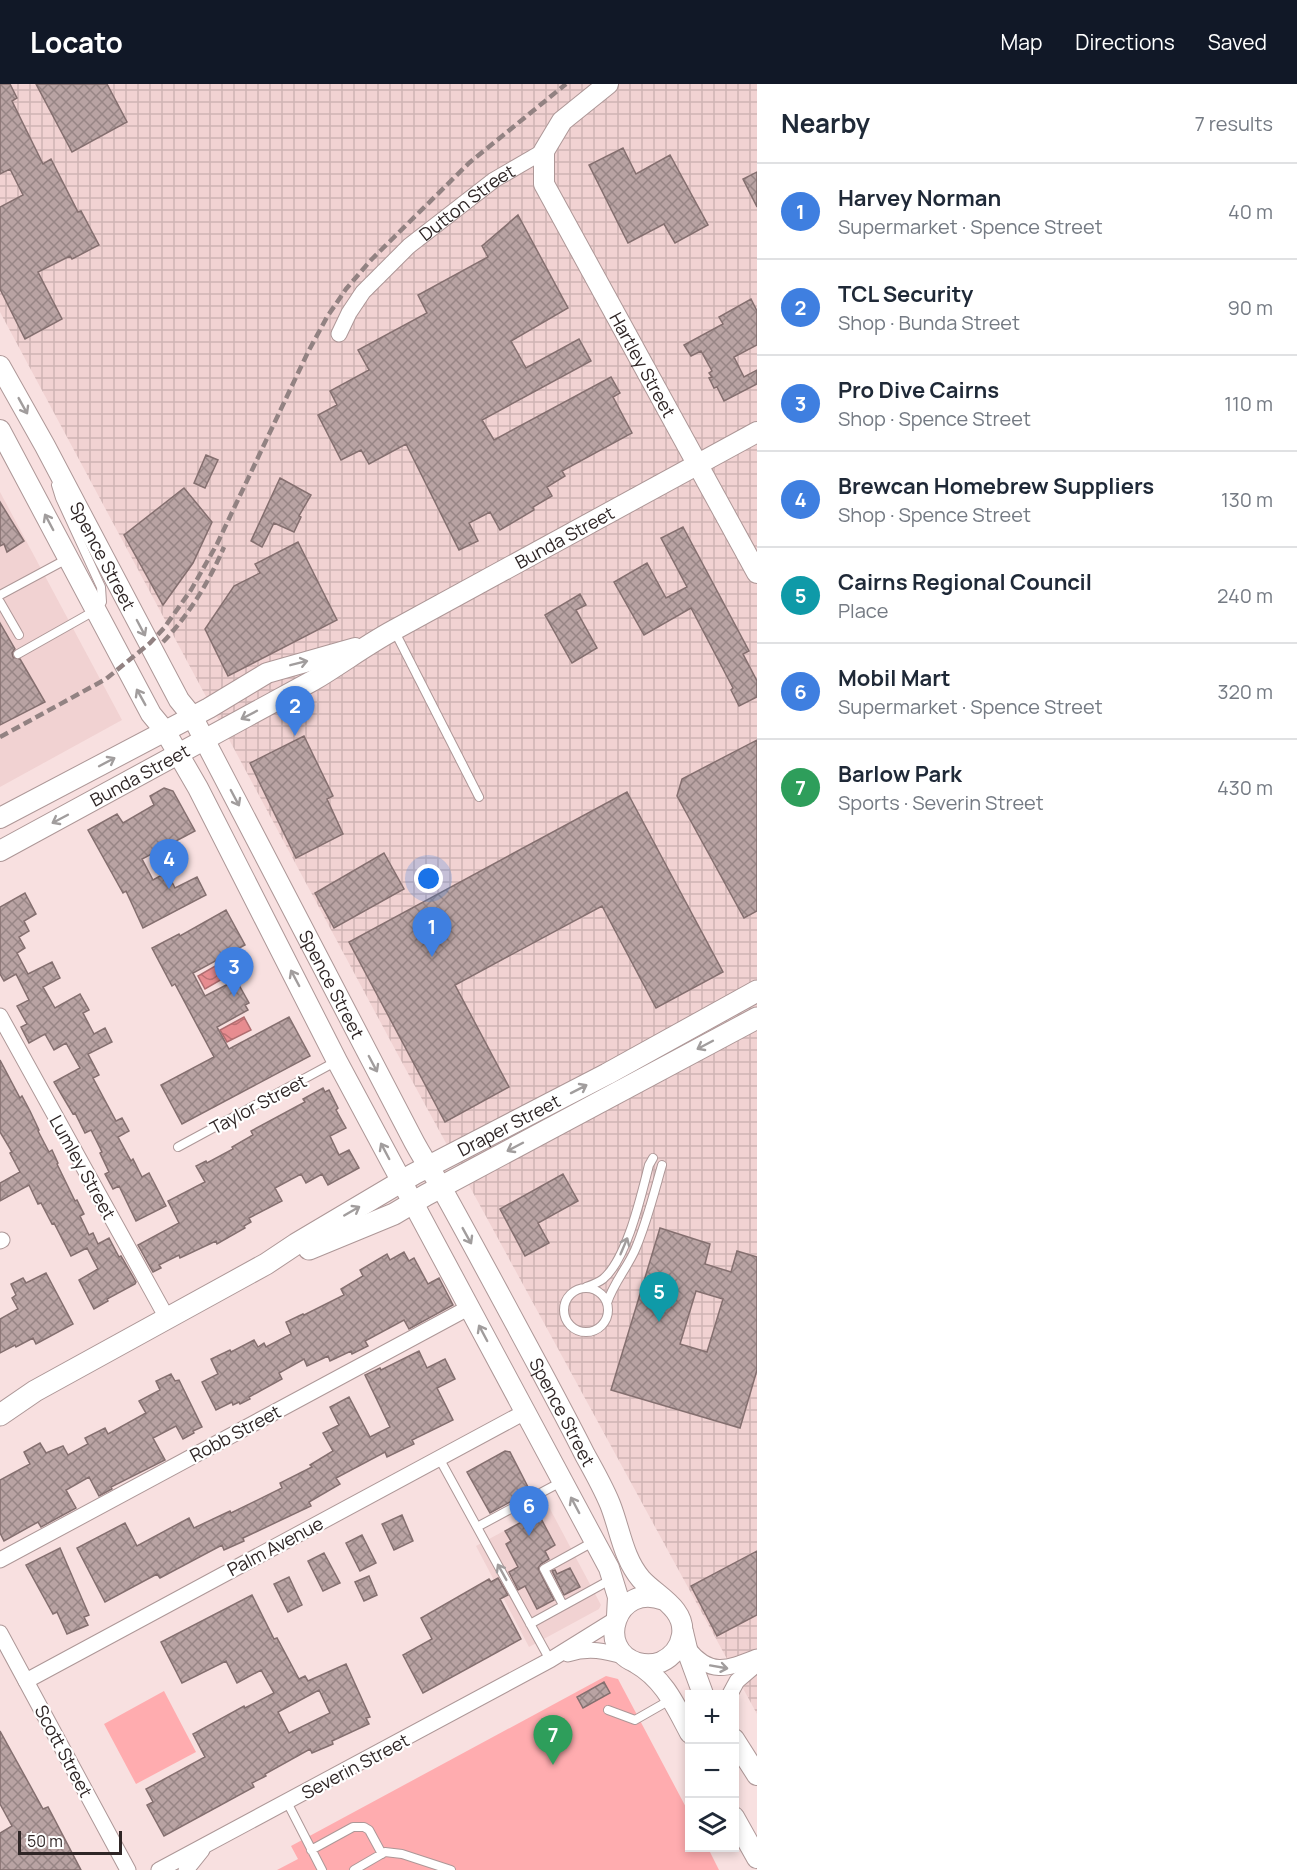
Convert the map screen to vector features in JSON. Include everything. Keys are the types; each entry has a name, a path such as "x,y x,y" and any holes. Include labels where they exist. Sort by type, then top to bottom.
{"main road":[{"name":"Draper Street","path":"0,1414 35,1391 266,1264 428,1167 607,1074 757,991"},
{"name":"Draper Street","path":"266,1264 300,1253 394,1214 757,1018"},
{"name":"Draper Street","path":"0,1404 35,1391"}],"street":[{"path":"544,151 561,121 608,84"},
{"name":"Dutton Street","path":"339,334 363,291 409,246 494,180 544,151"},
{"name":"Hartley Street","path":"544,151 544,184 757,573"},
{"name":"Spence Street","path":"0,366 45,446 179,700 192,716 411,1136 556,1397 606,1494 632,1565 643,1580 677,1612 686,1646 702,1690"},
{"name":"Spence Street","path":"0,430 151,714 165,731 198,788 337,1061 595,1541 613,1578 619,1602 614,1629 620,1649 628,1658"},
{"name":"Bunda Street","path":"0,851 322,676 371,642 757,432"},
{"name":"Bunda Street","path":"0,818 165,731 267,673 371,642"},
{"name":"Lumley Street","path":"0,1016 166,1318"},
{"name":"Robb Street","path":"0,1560 470,1307"},
{"name":"Palm Avenue","path":"26,1681 525,1412"},
{"path":"617,1618 624,1607 637,1598 648,1596 664,1600"},
{"name":"Severin Street","path":"159,1870 550,1660 617,1618"},
{"path":"628,1658 641,1664 652,1664 668,1658 679,1645 682,1634 681,1623"},
{"name":"Scott Street","path":"0,1633 128,1870"},
{"path":"686,1646 700,1660 717,1668 728,1669 757,1658"},
{"name":"Severin Street","path":"550,1660 589,1650 606,1651 628,1658"},
{"path":"628,1658 655,1676 685,1724"},
{"path":"732,1690 737,1681 757,1664"},
{"path":"738,1744 755,1774"},
{"path":"739,1824 757,1858"},
{"path":"186,1870 206,1845"}],"lane":[{"path":"18,654 96,610 102,602 101,587 60,498 45,446"},
{"path":"0,595 69,558"},
{"path":"0,602 19,635"},
{"path":"394,630 479,798"},
{"name":"Taylor Street","path":"178,1147 337,1061"},
{"path":"653,1158 629,1233 612,1270 601,1281 573,1292 564,1303 565,1318 575,1330 583,1332 598,1329 607,1317 607,1303 611,1290 628,1265 642,1232 662,1165"},
{"path":"586,1287 599,1292 607,1303"},
{"path":"439,1458 550,1660"},
{"path":"477,1527 562,1482"},
{"path":"563,1605 544,1569 595,1541"},
{"path":"530,1624 613,1578"},
{"path":"608,1710 635,1720 671,1699"},
{"path":"287,1802 322,1870"},
{"path":"311,1850 358,1826 369,1830 382,1854"},
{"path":"354,1870 386,1852 402,1854 451,1870"}],"shaded area":[{"path":"0,84 757,84 757,1714 404,1066 0,312"},
{"path":"0,492 122,720 0,787"},
{"path":"549,1507 601,1605 599,1609 529,1647 476,1546"},
{"path":"606,1676 618,1679 685,1805 685,1852 710,1852 719,1870 277,1870 298,1859 291,1846"},
{"path":"164,1691 196,1752 136,1784 104,1724"}],"water":[{"path":"217,965 224,978 205,989 198,976"},
{"path":"244,1017 251,1030 227,1042 220,1030"}],"building":[{"path":"0,84 10,84 17,98 12,101 43,164 51,159 78,212 81,211 99,245 72,259 70,256 38,272 62,319 25,339 0,289 0,207 23,195 10,169 0,174"},
{"path":"36,84 107,84 127,122 72,152"},
{"path":"623,148 636,174 670,155 708,225 675,243 664,224 628,243 589,165"},
{"path":"757,172 757,207 743,179"},
{"path":"518,215 568,308 511,341 526,368 579,339 591,361 482,420 494,440 611,377 620,393 613,397 632,433 562,471 565,476 547,487 552,496 533,507 534,510 500,530 490,512 469,523 478,541 459,550 406,444 369,464 361,450 341,460 318,415 337,405 330,391 369,370 358,350 427,313 418,295 488,257 482,246"},
{"path":"751,299 757,311 757,345 734,357 744,377 757,370 757,384 724,401 709,378 712,377 709,373 712,371 701,351 691,356 684,345 723,324 719,317"},
{"path":"206,455 218,460 205,488 194,483"},
{"path":"280,478 311,495 299,516 301,517 294,532 274,523 262,547 251,541"},
{"path":"184,488 212,522 193,563 163,605 124,535"},
{"path":"0,502 24,541 7,552 4,544 0,546"},
{"path":"683,527 749,651 743,654 757,681 757,697 739,706 731,690 733,688 691,608 644,635 614,582 647,563 666,598 687,587 661,538"},
{"path":"298,542 337,620 228,676 205,629 234,586 260,573 255,564"},
{"path":"580,594 586,605 576,610 597,648 572,663 545,615"},
{"path":"0,623 15,649 12,653 13,657 20,659 45,702 0,725"},
{"path":"304,736 333,796 327,799 343,834 296,858 250,763"},
{"path":"757,740 757,911 744,918 677,796 682,779"},
{"path":"164,788 173,791 195,831 142,859 153,880 167,872 175,888 197,877 206,895 143,928 126,891 123,893 88,830 117,814 123,823 154,805 150,796"},
{"path":"627,792 723,972 656,1008 602,906 455,985 509,1087 445,1122 349,942"},
{"path":"384,853 404,889 334,928 315,893"},
{"path":"25,893 36,914 24,921 29,931 19,937 25,948 17,953 28,974 52,962 60,978 43,987 55,1008 80,994 89,1010 83,1013 94,1034 105,1028 112,1042 88,1054 99,1075 93,1078 116,1121 122,1118 129,1131 118,1137 131,1161 133,1159 142,1177 149,1173 166,1206 136,1221 119,1186 113,1189 105,1174 109,1172 91,1130 85,1133 75,1113 73,1114 54,1082 80,1068 66,1043 54,1050 45,1034 29,1043 21,1027 27,1024 17,1006 29,1000 16,974 4,981 0,974 0,907"},
{"path":"226,910 245,945 193,973 205,996 232,982 235,986 239,985 249,1003 245,1005 248,1010 217,1027 229,1049 289,1017 310,1056 182,1124 161,1085 214,1057 175,984 172,986 152,948 179,934 180,936"},
{"path":"0,1060 20,1098 22,1096 30,1111 49,1152 52,1150 75,1201 77,1200 84,1214 80,1216 89,1235 93,1233 98,1244 109,1238 136,1282 94,1309 79,1280 98,1269 87,1248 71,1256 54,1223 52,1224 41,1203 38,1204 29,1185 0,1201 0,1183 20,1172 0,1132"},
{"path":"323,1088 325,1092 329,1090 346,1128 330,1136 339,1155 349,1150 359,1168 328,1185 322,1174 306,1183 301,1174 275,1188 282,1201 249,1218 251,1222 244,1226 245,1228 217,1244 216,1241 180,1258 179,1255 159,1265 161,1268 153,1272 138,1245 179,1223 168,1201 205,1182 196,1166 206,1161 207,1163 233,1149 232,1147 253,1135 251,1131 305,1102 303,1099"},
{"path":"563,1174 578,1201 538,1223 549,1243 525,1256 500,1209"},
{"path":"660,1228 710,1244 705,1264 731,1272 737,1251 757,1257 757,1370 740,1428 611,1390","holes":["696,1291 723,1299 707,1352 680,1344"]},
{"path":"404,1252 409,1261 414,1258 428,1284 439,1278 453,1305 409,1329 404,1320 365,1341 368,1346 352,1354 351,1351 330,1361 328,1356 307,1366 304,1359 279,1373 282,1379 249,1397 250,1399 240,1404 239,1402 233,1405 232,1402 216,1410 202,1382 218,1374 211,1359 254,1340 258,1347 264,1343 266,1347 291,1334 286,1322 344,1295 341,1289 363,1276 360,1270 387,1254 390,1260"},
{"path":"46,1273 73,1324 36,1344 33,1338 0,1353 0,1319 18,1309 12,1298 16,1295 11,1284 23,1278 26,1283"},
{"path":"419,1351 427,1368 445,1359 455,1379 437,1388 453,1420 412,1440 414,1444 387,1457 385,1452 336,1478 340,1484 309,1502 311,1506 243,1538 244,1541 224,1550 222,1545 160,1578 157,1574 105,1602 77,1548 125,1523 137,1546 189,1518 194,1528 282,1488 280,1483 312,1467 310,1465 333,1451 323,1433 339,1425 330,1407 349,1397 370,1437 390,1427 365,1375 380,1368 381,1370"},
{"path":"171,1374 175,1381 179,1380 202,1427 183,1439 176,1426 153,1438 165,1460 111,1487 112,1489 99,1496 89,1477 66,1490 76,1508 41,1527 38,1522 4,1541 0,1533 0,1480 30,1464 24,1452 40,1443 46,1453 63,1446 68,1455 88,1444 85,1438 105,1428 108,1434 146,1413 139,1401 160,1390 156,1381"},
{"path":"505,1451 510,1452 530,1491 490,1513 467,1472"},
{"path":"538,1513 555,1545 545,1551 549,1559 538,1568 554,1600 537,1609 525,1586 518,1590 509,1572 518,1567 506,1544 511,1541 505,1531"},
{"path":"402,1515 413,1541 394,1550 382,1524"},
{"path":"362,1535 376,1563 360,1571 346,1543"},
{"path":"60,1548 89,1615 84,1617 88,1625 67,1634 57,1612 53,1614 26,1565"},
{"path":"757,1551 757,1615 717,1636 691,1586"},
{"path":"324,1553 340,1583 323,1591 308,1561"},
{"path":"570,1568 580,1587 564,1595 552,1571 555,1570 557,1574"},
{"path":"369,1576 377,1595 364,1601 355,1582"},
{"path":"289,1577 302,1605 288,1612 274,1584"},
{"path":"498,1578 508,1595 500,1599 521,1639 423,1693 403,1655 432,1639 421,1618 489,1579 491,1582"},
{"path":"252,1595 274,1639 277,1638 299,1679 305,1676 308,1681 346,1664 370,1717 366,1718 369,1724 312,1753 310,1749 265,1774 266,1776 252,1783 254,1787 164,1836 147,1805 153,1802 146,1789 205,1757 193,1734 244,1706 245,1708 274,1693 261,1670 237,1683 226,1661 182,1683 161,1642","holes":["319,1690 330,1713 289,1733 278,1712"]},
{"path":"604,1682 610,1693 583,1708 577,1697"},
{"path":"0,1731 43,1809 48,1807 81,1870 0,1870 0,1833 12,1826 0,1804"}],"railway":[{"path":"0,737 106,679 150,643 164,628 191,590 217,544 308,352 327,317 346,289 371,260 469,163 566,84"},
{"path":"163,642 198,598 224,547"}],"place":[{"name":"TCL Security","path":"295,736"},
{"name":"Brewcan Homebrew Suppliers","path":"169,889"},
{"name":"Harvey Norman","path":"432,957"},
{"name":"Pro Dive Cairns","path":"234,997"},
{"name":"Cairns Regional Council","path":"659,1322"},
{"name":"Mobil Mart","path":"529,1536"},
{"name":"Barlow Park","path":"553,1765"}]}
